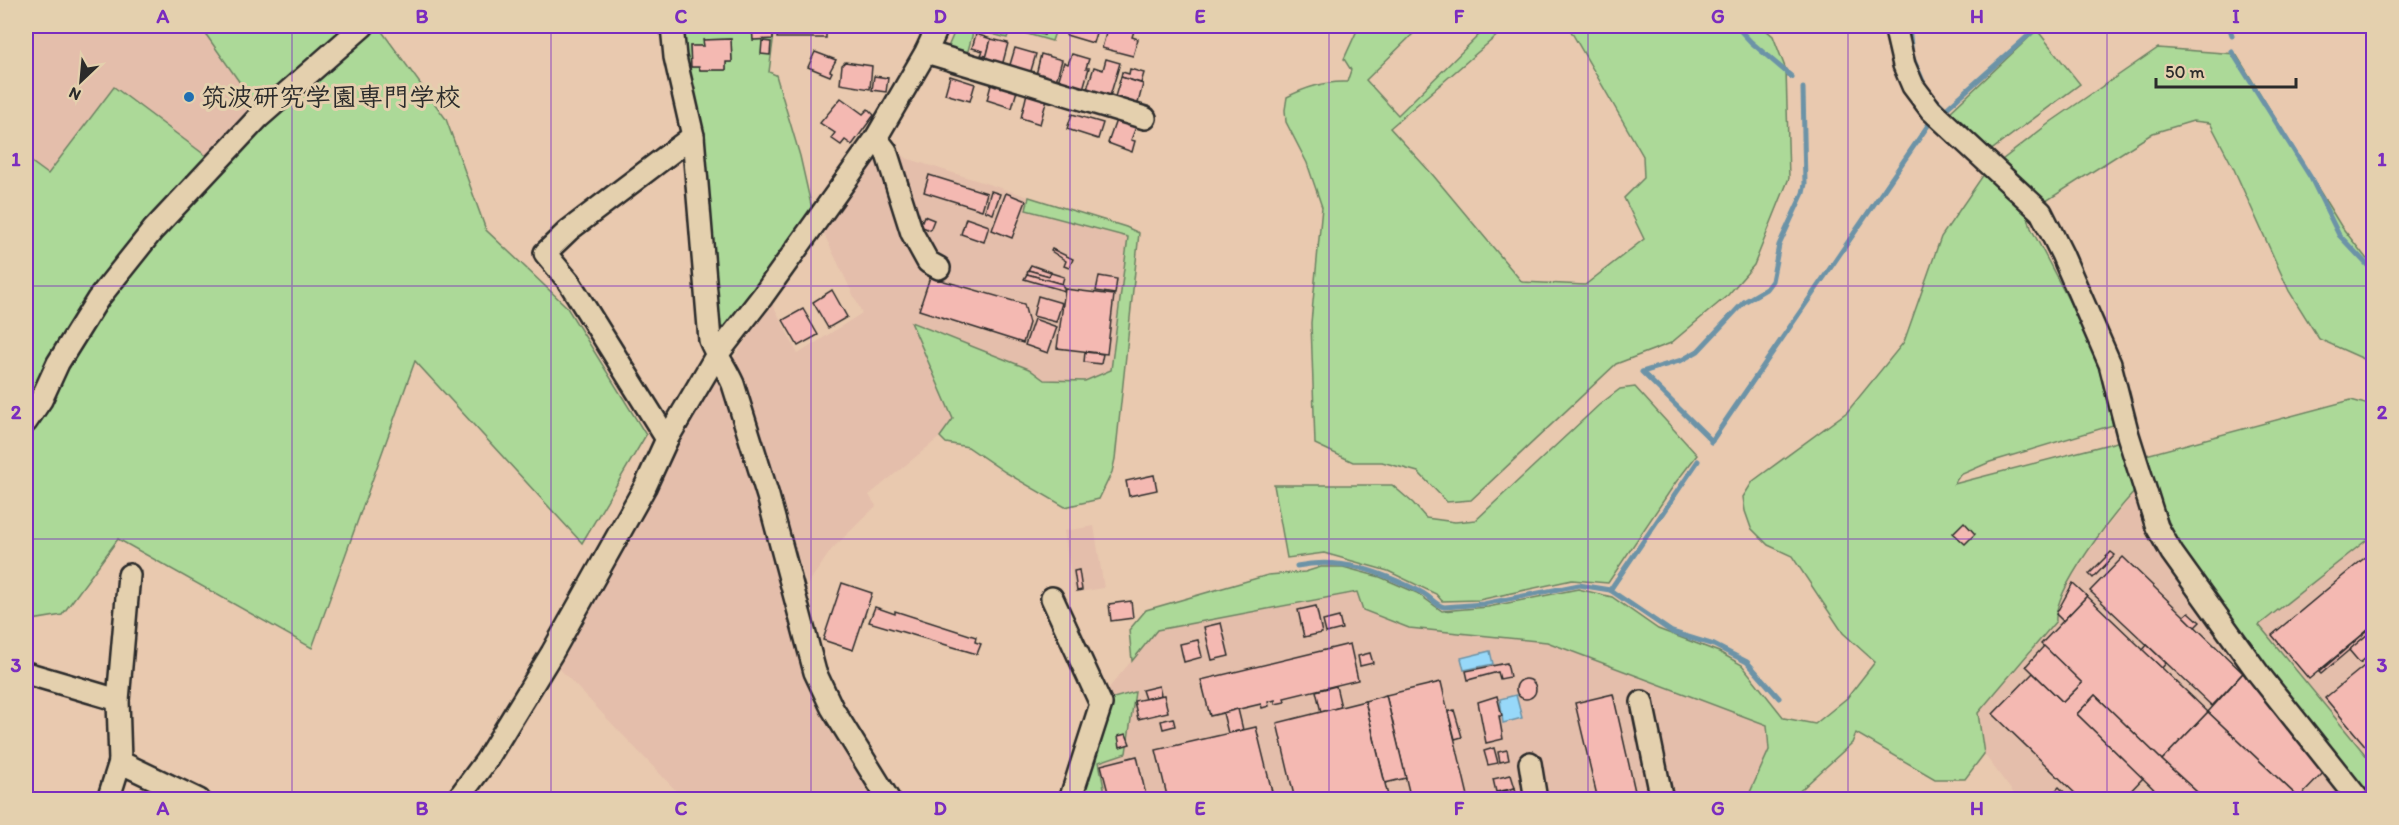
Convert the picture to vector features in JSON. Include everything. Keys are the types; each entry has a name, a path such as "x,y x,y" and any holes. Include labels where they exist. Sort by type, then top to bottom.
{"street":[{"path":"26,422 41,400 58,363 98,299 153,230 258,118 363,26"},
{"path":"672,26 675,57 693,136 710,339 716,356 726,368 733,384 768,496 815,672 831,708 889,800"},
{"path":"457,800 486,761 552,653 645,487 667,439 716,356 762,297 876,138 926,52 938,26"},
{"path":"1895,26 1904,65 1913,86 1931,110 2041,212 2110,364 2128,435 2157,527 2172,553 2258,673 2359,800"},
{"path":"926,52 1145,118"},
{"path":"667,439 569,282 545,253 569,230 693,136"},
{"path":"876,138 886,152 912,233 928,262 939,268"},
{"path":"108,800 120,762 118,700 129,574"},
{"path":"1052,598 1101,704 1070,800"},
{"path":"26,673 118,700"},
{"path":"1642,702 1662,800"},
{"path":"120,762 199,800"},
{"path":"1530,763 1536,800"}],"shaded area":[{"name":"筑波研究学園専門学校","path":"26,26 200,26 257,108 209,158 114,87 48,174 26,158"},
{"path":"892,144 906,158 1029,197 1026,210 1128,236 1111,370 1085,381 1044,380 1029,369 953,419 940,437 869,495 876,506 832,549 807,585 734,358 771,301 798,354 862,313 822,230 877,158 882,161"},
{"path":"718,370 732,402 806,663 881,799 684,799 556,665"},
{"path":"2137,489 2350,799 2018,799 1984,754 1978,713 2038,644 2056,615 2068,583 2099,537"},
{"path":"1094,526 1104,588 1074,593 1064,531"},
{"path":"2373,535 2373,799 2244,637"},
{"path":"1358,592 1409,628 1547,642 1767,725 1769,750 1750,791 1768,799 1066,800 1098,701 1157,630"}],"green space":[{"path":"200,26 378,26 446,119 486,230 566,306 646,435 582,543 415,361 312,648 118,539 62,615 26,621 26,158 48,174 114,87 209,158 257,107"},
{"path":"680,26 752,26 753,40 773,39 772,26 775,26 769,72 776,75 800,156 812,209 720,337 712,277 707,174 699,116","holes":["731,39 732,62 726,62 726,70 700,70 699,67 691,67 690,46 704,46 704,40"]},
{"path":"957,26 1057,26 1052,41 1010,29 1007,38 974,29 966,58 949,53 948,47"},
{"path":"1359,26 1421,26 1366,80 1398,115 1488,26 1508,26 1390,128 1432,174 1522,282 1585,285 1644,239 1624,198 1644,178 1643,156 1568,26 1761,26 1773,36 1786,70 1789,178 1754,265 1728,295 1671,343 1616,364 1471,500 1447,502 1418,472 1382,462 1353,462 1315,444 1311,323 1322,207 1307,163 1286,122 1285,110 1287,97 1294,93 1323,84 1347,82 1351,70 1344,59"},
{"path":"2037,30 2080,84 1990,151 1947,115"},
{"path":"2158,48 2236,54 2341,226 2373,264 2373,363 2319,339 2289,291 2233,167 2210,123 2193,121 2153,133 2027,213 2031,228 2097,361 2113,425 1990,462 1960,475 1954,484 2121,441 2137,489 2087,552 2064,591 2056,621 1978,713 1984,754 1965,779 1935,779 1856,733 1852,743 1791,799 1747,799 1769,750 1767,725 1547,642 1409,628 1363,610 1357,592 1157,630 1132,661 1129,630 1146,610 1268,575 1305,572 1321,567 1343,567 1380,577 1417,593 1442,611 1488,607 1578,589 1612,597 1658,629 1719,652 1742,665 1784,718 1815,724 1847,698 1875,662 1843,633 1792,556 1768,545 1751,528 1743,497 1753,481 1847,412 1904,342 1941,237 1984,174 2052,121"},
{"path":"1029,197 1139,233 1112,472 1099,499 1065,507 968,447 946,443 940,437 953,419 911,322 1029,369 1044,380 1085,381 1111,370 1128,237 1026,210"},
{"path":"1635,387 1697,455 1676,482 1608,583 1572,580 1479,600 1442,601 1436,594 1388,571 1324,553 1287,558 1274,485 1392,485 1426,518 1455,522 1476,520 1599,405 1620,389"},
{"path":"2351,400 2373,406 2373,535 2259,625 2373,764 2373,799 2369,799 2244,637 2178,543 2158,497 2146,455"},
{"path":"1135,692 1126,753 1099,762 1105,793 1093,797 1094,799 1076,800 1106,700"}],"water":[{"path":"1490,651 1493,664 1464,670 1461,658"},
{"path":"1516,695 1522,718 1503,723 1500,699"}],"building":[{"path":"752,26 772,26 773,39 753,40"},
{"path":"777,26 826,26 826,38 777,38"},
{"path":"1033,26 1046,27 1044,35 1031,31"},
{"path":"1064,26 1098,26 1093,43 1066,35 1068,27"},
{"path":"1108,26 1134,31 1132,37 1138,39 1133,56 1102,48"},
{"path":"976,34 991,39 987,56 981,55 983,51 972,48"},
{"path":"731,39 732,62 726,62 726,70 700,70 699,67 691,67 690,46 704,46 703,40"},
{"path":"991,39 1008,43 1002,66 985,62"},
{"path":"762,41 771,42 770,55 761,54"},
{"path":"1015,48 1036,54 1030,74 1009,68"},
{"path":"815,52 836,60 830,76 808,67"},
{"path":"1041,54 1062,60 1056,81 1036,75"},
{"path":"1072,54 1089,59 1083,89 1058,82 1064,62 1068,64"},
{"path":"1106,59 1120,63 1110,96 1087,89 1094,67 1103,70"},
{"path":"845,62 872,66 870,89 840,84 842,65"},
{"path":"1130,69 1144,73 1141,83 1121,77 1122,72 1129,74"},
{"path":"874,76 888,78 886,92 872,90"},
{"path":"950,76 975,84 970,101 945,94"},
{"path":"1121,77 1143,84 1137,107 1114,100"},
{"path":"997,81 1018,87 1012,108 987,100 991,85 996,87"},
{"path":"1027,93 1047,99 1040,124 1021,118"},
{"path":"841,98 863,114 868,109 874,115 852,145 845,140 841,145 831,138 835,133 820,123"},
{"path":"1072,114 1103,123 1098,139 1067,129"},
{"path":"1116,120 1136,127 1131,140 1135,141 1132,152 1108,143"},
{"path":"929,175 987,193 982,210 924,192"},
{"path":"991,191 1000,194 993,214 985,211"},
{"path":"1006,193 1026,201 1012,238 992,230"},
{"path":"924,216 934,220 930,230 920,226"},
{"path":"966,218 989,226 984,242 961,234"},
{"path":"1052,249 1073,259 1069,268 1064,266 1066,261 1051,251"},
{"path":"1031,265 1051,273 1049,276 1028,270"},
{"path":"1028,270 1049,276 1051,273 1064,277 1062,284 1027,274"},
{"path":"1027,274 1062,284 1065,291 1024,279"},
{"path":"1099,276 1117,279 1115,294 1096,291"},
{"path":"930,277 1024,304 1029,323 1023,343 919,310"},
{"path":"1065,289 1114,295 1107,354 1057,348"},
{"path":"832,290 847,317 828,328 813,302"},
{"path":"1038,296 1062,303 1056,322 1033,316"},
{"path":"803,309 818,335 798,346 783,320"},
{"path":"1034,319 1057,327 1048,353 1025,345"},
{"path":"1085,352 1103,354 1101,364 1084,362"},
{"path":"1154,475 1157,490 1129,496 1126,481"},
{"path":"1964,522 1975,534 1965,544 1953,533"},
{"path":"2374,550 2374,625 2309,679 2272,635"},
{"path":"2111,552 2115,555 2093,578 2089,574"},
{"path":"2123,557 2243,673 2212,706 2090,591"},
{"path":"1079,570 1082,590 1077,591 1074,571"},
{"path":"842,583 872,593 853,650 823,640"},
{"path":"2073,583 2087,596 2063,621 2056,614"},
{"path":"2087,596 2208,712 2162,760 2095,695 2077,714 2143,778 2122,800 2082,800 1993,714 2033,673 2063,702 2082,683 2041,644"},
{"path":"1131,601 1133,618 1111,621 1109,604"},
{"path":"1316,606 1322,633 1304,637 1298,610"},
{"path":"875,607 895,614 895,611 976,637 975,642 981,644 977,654 869,622"},
{"path":"2189,612 2200,622 2195,627 2184,616"},
{"path":"1339,617 1342,629 1326,633 1323,621"},
{"path":"1221,623 1229,656 1212,660 1204,627"},
{"path":"2374,625 2374,629 2321,674 2319,672"},
{"path":"2374,629 2374,651 2360,663 2349,650"},
{"path":"1198,640 1202,657 1184,662 1180,644"},
{"path":"1350,644 1358,680 1284,698 1285,702 1275,704 1275,700 1268,702 1269,706 1262,708 1261,704 1210,716 1201,680"},
{"path":"2147,645 2166,663 2162,668 2143,650"},
{"path":"2044,646 2082,683 2063,702 2026,666"},
{"path":"1370,653 1373,663 1360,666 1358,656"},
{"path":"2374,658 2374,756 2325,698"},
{"path":"1507,663 1510,677 1500,679 1498,672 1468,680 1466,671"},
{"path":"2243,673 2324,772 2299,798 2208,712"},
{"path":"1526,679 1533,682 1536,689 1533,696 1526,699 1519,696 1516,689 1519,682"},
{"path":"1441,682 1469,800 1411,800 1386,695"},
{"path":"1159,686 1161,695 1145,699 1142,690"},
{"path":"1336,686 1341,707 1321,712 1316,691"},
{"path":"1613,694 1637,800 1598,800 1575,703"},
{"path":"1164,695 1168,712 1138,719 1134,701"},
{"path":"1386,695 1406,778 1385,783 1365,701"},
{"path":"2095,695 2206,800 2165,800 2077,714"},
{"path":"1497,696 1502,716 1499,716 1503,739 1486,743 1478,702"},
{"path":"1365,701 1389,800 1295,800 1277,723"},
{"path":"1238,709 1243,730 1228,733 1223,713"},
{"path":"1454,710 1462,737 1455,739 1448,712"},
{"path":"2208,712 2299,798 2297,800 2206,800 2162,760"},
{"path":"1173,718 1175,726 1163,729 1161,721"},
{"path":"1256,727 1274,800 1168,800 1156,750"},
{"path":"1126,734 1130,744 1120,747 1118,736"},
{"path":"1494,748 1498,763 1488,765 1484,751"},
{"path":"1507,750 1509,760 1500,762 1498,752"},
{"path":"1137,756 1147,800 1097,800 1109,796 1101,765"},
{"path":"1511,775 1515,788 1496,792 1493,779"},
{"path":"2059,787 2072,800 2047,800"},
{"path":"1515,788 1518,800 1496,800 1495,794"}],"waterway":[{"path":"1736,26 1792,77"},
{"path":"1909,26 1912,56 1926,88"},
{"path":"1947,108 2039,26"},
{"path":"2229,26 2232,35"},
{"path":"2232,52 2311,178 2339,235 2374,272"},
{"path":"1712,441 1642,372 1682,360 1698,351 1744,302 1766,289 1772,281 1779,245 1805,184 1803,88"},
{"path":"1932,95 1945,109"},
{"path":"1711,442 1931,121"},
{"path":"1610,590 1698,461"},
{"path":"1297,566 1330,563 1361,568 1406,585 1444,607 1483,604 1579,585 1610,590 1672,632 1714,645 1747,662 1779,698"}],"place":[{"name":"筑波研究学園専門学校","path":"189,97"}]}
